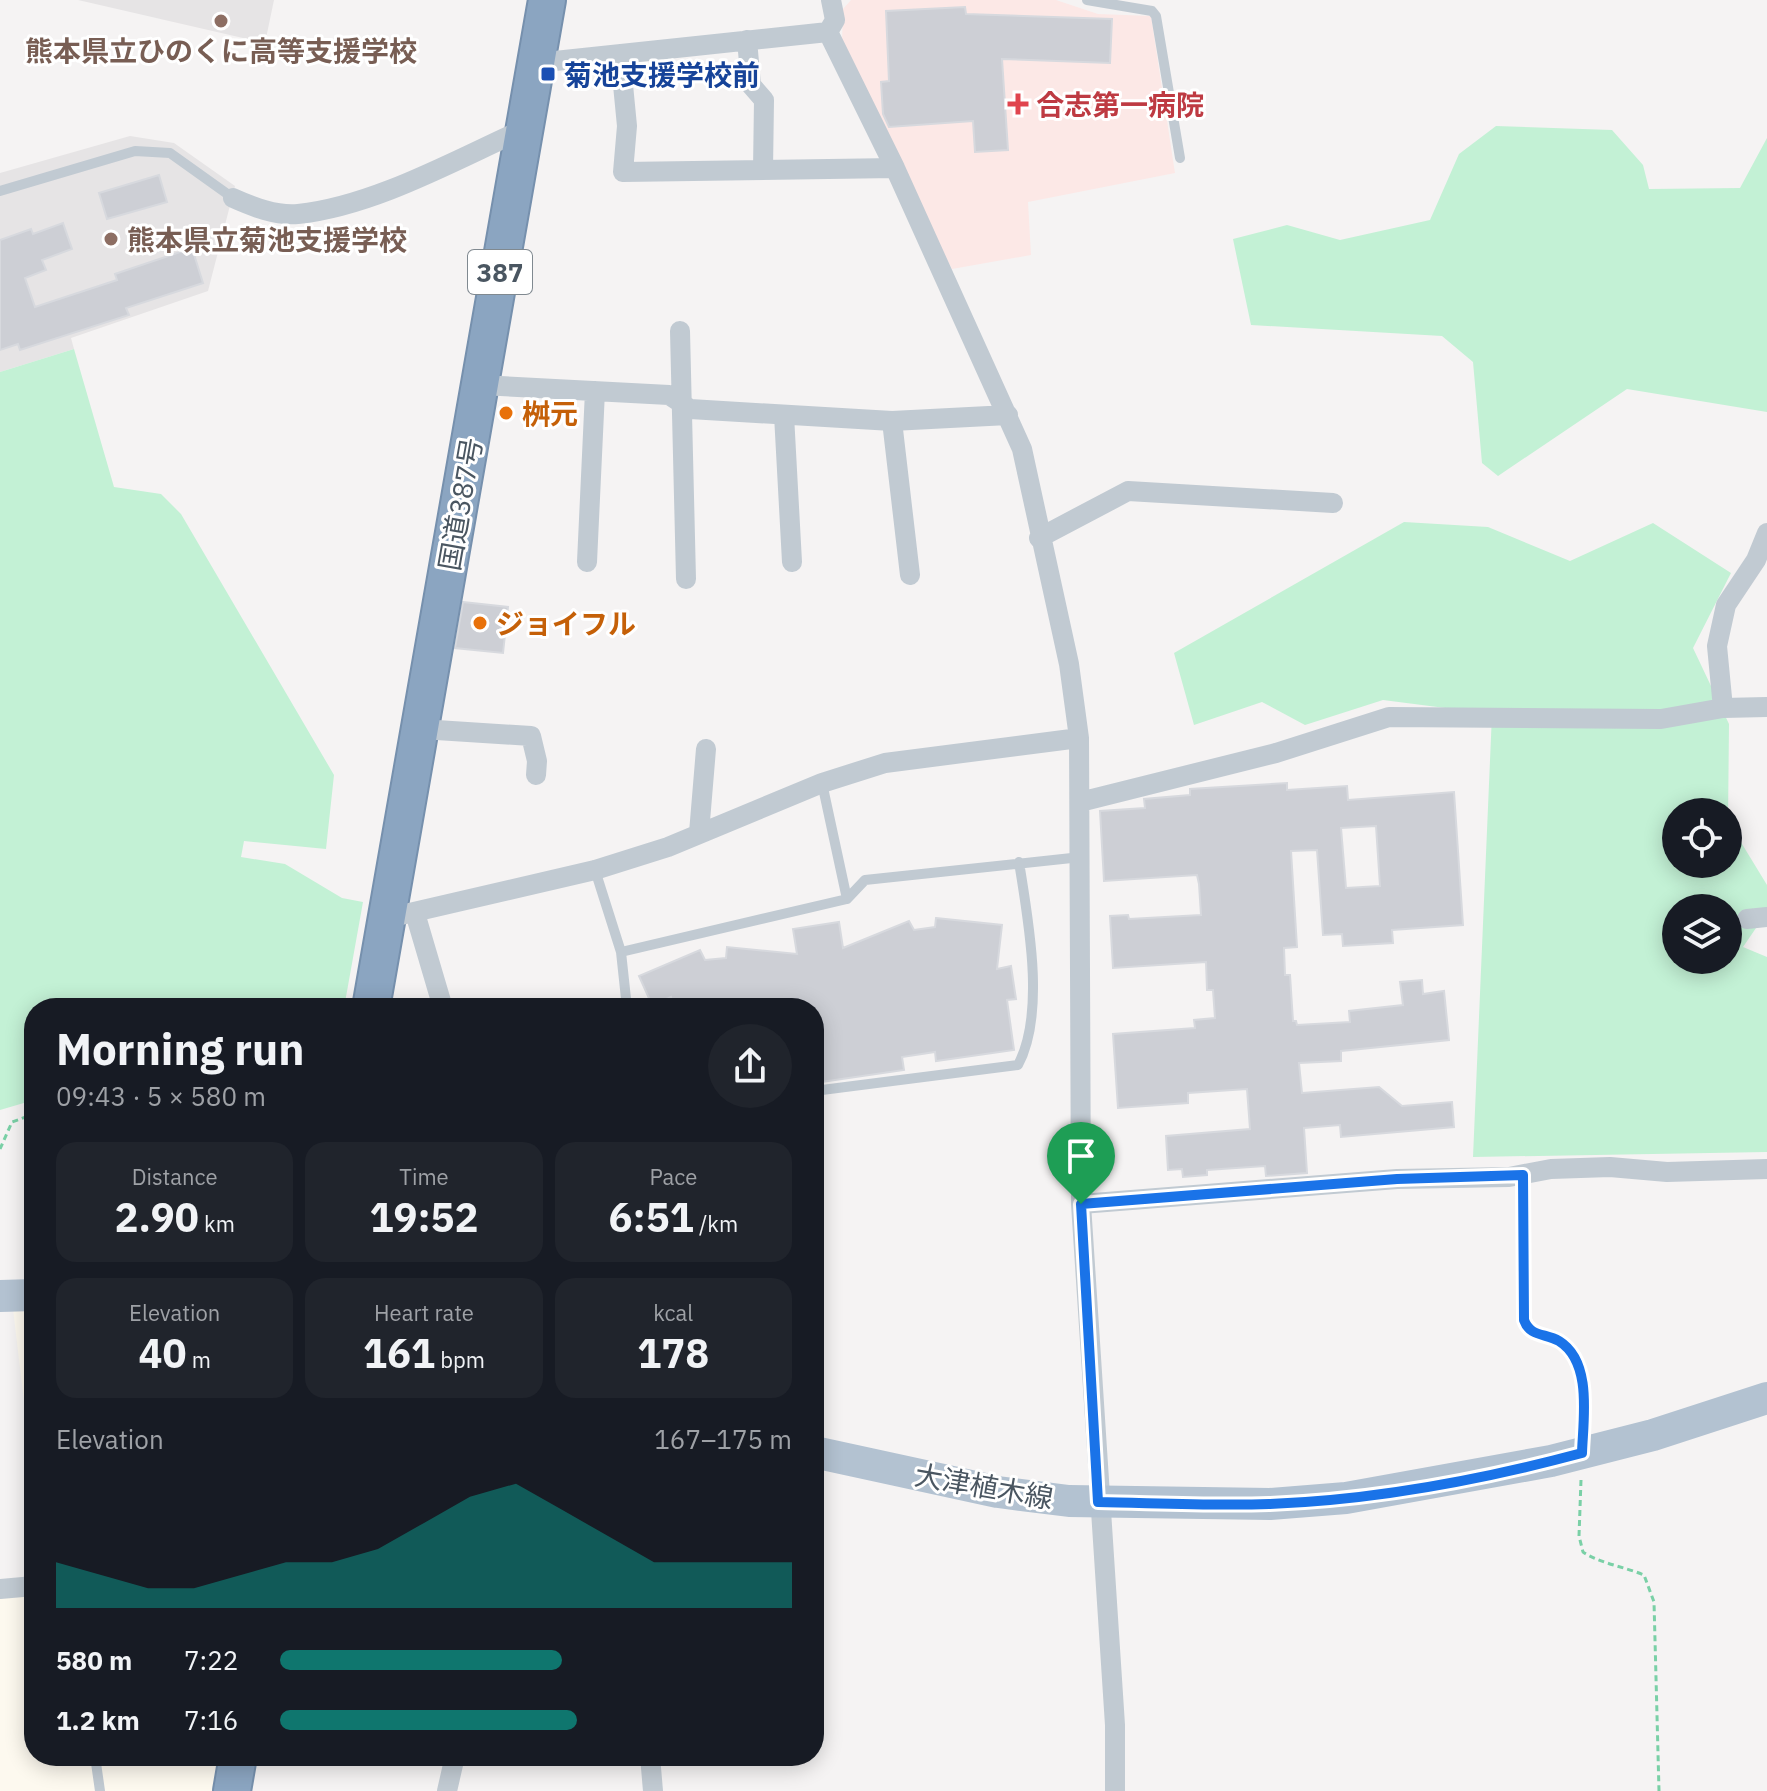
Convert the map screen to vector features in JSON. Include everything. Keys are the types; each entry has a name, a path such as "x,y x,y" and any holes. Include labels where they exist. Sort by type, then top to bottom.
{"highway":[{"name":"国道387号","path":"374,998 401,916 421,729 547,0"},
{"path":"232,1791 236,1766"}],"main road":[{"path":"0,1296 24,1295"},
{"name":"大津植木線","path":"824,1454 998,1492 1098,1502 1270,1504 1346,1498 1471,1477 1653,1435 1767,1398"}],"street":[{"path":"828,32 835,20 831,0"},
{"path":"536,63 828,32"},
{"path":"828,32 895,168 1022,449 1069,664 1079,738 1081,1204 1098,1502 1115,1725 1115,1791"},
{"path":"747,40 751,85 764,100 763,170"},
{"path":"620,54 627,126 623,172 895,168"},
{"path":"233,198 257,209 296,214 346,204 422,176 524,129"},
{"path":"680,331 686,579"},
{"path":"481,385 669,395 690,409 784,415 892,421 1008,415"},
{"path":"587,562 595,391"},
{"path":"784,415 792,562"},
{"path":"892,421 910,575"},
{"path":"1039,538 1128,491 1333,503"},
{"path":"1723,708 1717,646 1726,605 1756,560 1767,533"},
{"path":"1080,802 1276,753 1389,717 1661,719 1723,708 1767,707"},
{"path":"421,729 531,736 537,761 536,775"},
{"path":"438,998 401,916 595,870 699,833 822,783 885,763 1079,738"},
{"path":"699,833 706,749"},
{"path":"1081,1204 1397,1179 1523,1175 1551,1169 1610,1167 1667,1172 1767,1169"},
{"path":"0,1589 24,1587"},
{"path":"447,1791 453,1766"},
{"path":"651,1766 653,1791"}],"lane":[{"path":"1087,0 1152,11 1156,16 1180,158"},
{"path":"0,191 135,151 170,153 233,198"},
{"path":"822,783 847,899"},
{"path":"621,952 847,899 865,880 1081,857"},
{"path":"824,1090 1018,1065 1029,1044 1032,943 1019,862"},
{"path":"595,870 621,952 626,998"},
{"path":"96,1766 100,1791"}],"path":[{"path":"0,1149 12,1122 24,1118"},
{"path":"1523,1175 1524,1320 1527,1329 1562,1343 1577,1364 1583,1389 1579,1536 1583,1552 1594,1559 1616,1563 1644,1575 1654,1602 1659,1791"}],"shaded area":[{"name":"熊本県立ひのくに高等支援学校","path":"78,0 274,0 265,43"},
{"name":"合志第一病院","path":"851,0 1056,0 1098,14 1151,16 1175,173 1028,202 1031,255 952,269 899,166 842,43 843,9"},
{"name":"熊本県立菊池支援学校","path":"130,136 174,143 235,186 208,291 71,338 74,349 0,372 0,173"},
{"path":"13,1309 24,1310 24,1402"},
{"path":"24,1590 24,1766 218,1766 214,1791 0,1791 0,1593"}],"green space":[{"path":"1496,126 1612,130 1643,165 1649,189 1740,188 1767,138 1767,412 1627,389 1498,476 1482,463 1473,362 1442,336 1251,325 1233,239 1287,225 1340,240 1430,220 1459,154"},
{"path":"74,349 114,487 161,494 181,514 334,775 326,849 244,841 241,857 285,864 342,898 363,902 346,998 24,998 24,1103 0,1110 0,372"},
{"path":"1404,522 1488,527 1570,561 1653,523 1731,573 1693,648 1729,724 1728,798 1662,798 1662,878 1742,878 1742,844 1767,885 1767,912 1743,947 1767,957 1767,1152 1473,1157 1492,714 1383,700 1305,725 1262,702 1194,725 1174,653"}],"building":[{"path":"965,7 966,14 1112,19 1110,63 1002,59 1008,150 975,152 973,121 889,127 883,114 881,82 889,81 886,11"},
{"path":"159,175 167,202 107,219 99,193"},
{"path":"63,223 72,249 42,260 46,270 25,278 35,307 117,280 115,274 192,248 203,283 126,308 129,315 20,350 18,344 0,350 0,240 31,229 33,234"},
{"path":"463,602 508,607 503,653 455,648"},
{"path":"1287,783 1287,790 1347,786 1348,800 1454,792 1463,925 1392,930 1393,943 1343,946 1342,934 1323,935 1317,850 1291,851 1297,947 1284,948 1285,975 1290,975 1293,1021 1297,1025 1350,1022 1349,1011 1403,1005 1400,982 1422,980 1423,994 1444,991 1449,1040 1341,1051 1341,1061 1299,1063 1302,1093 1379,1087 1402,1106 1452,1102 1454,1127 1341,1137 1340,1125 1304,1128 1307,1173 1266,1176 1265,1166 1207,1170 1207,1175 1183,1177 1182,1169 1168,1170 1166,1136 1250,1129 1247,1089 1188,1093 1188,1103 1118,1108 1113,1034 1195,1028 1194,1020 1215,1018 1213,990 1207,990 1206,962 1113,968 1110,916 1128,915 1129,919 1201,915 1199,884 1197,875 1104,881 1100,811 1145,808 1144,799 1190,795 1190,789","holes":["1376,826 1380,886 1346,888 1341,828"]},
{"path":"936,918 1002,925 997,969 1011,966 1016,999 1007,1000 1014,1050 936,1061 935,1052 902,1057 904,1070 824,1082 824,998 649,998 639,976 700,950 705,960 726,958 727,947 797,954 793,929 839,922 843,948 909,921 914,930 935,927"}],"place":[{"name":"熊本県立ひのくに高等支援学校","path":"221,21"},
{"name":"菊池支援学校前","path":"548,74"},
{"name":"合志第一病院","path":"1018,104"},
{"name":"熊本県立菊池支援学校","path":"111,239"},
{"name":"桝元","path":"506,413"},
{"name":"ジョイフル","path":"480,623"}],"route":[{"path":"1523,1175 1524,1320 1527,1329 1562,1343 1577,1364 1583,1389 1582,1453 1471,1477 1346,1498 1270,1504 1098,1502 1081,1204 1397,1179 1523,1175"}]}
